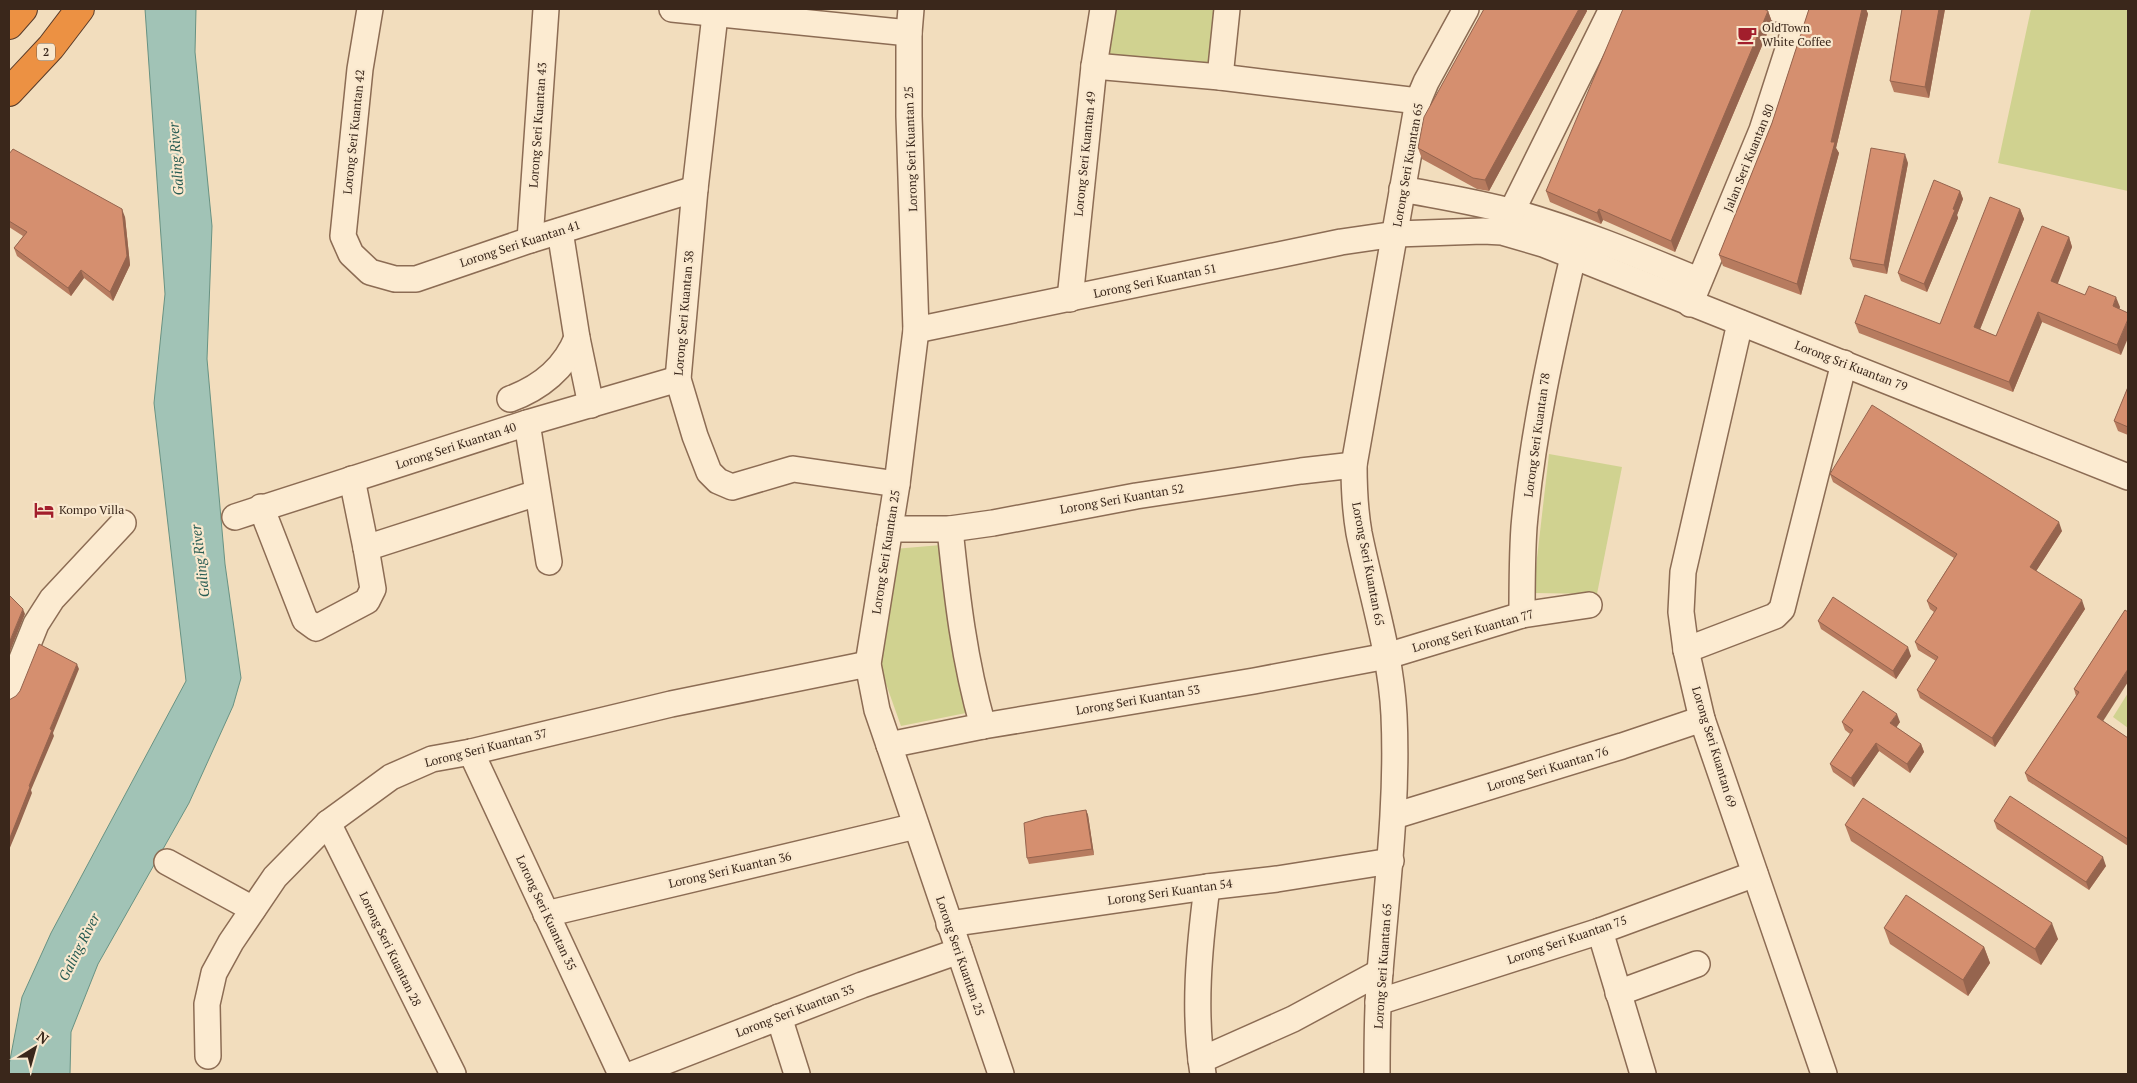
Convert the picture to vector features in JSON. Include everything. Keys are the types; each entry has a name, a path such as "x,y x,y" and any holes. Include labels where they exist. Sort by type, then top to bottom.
{"highway":[{"path":"9,25 23,9"},
{"name":"2","path":"9,92 51,47 80,9"}],"street":[{"name":"Lorong Seri Kuantan 42","path":"351,254 343,236 360,70 370,9"},
{"name":"Lorong Seri Kuantan 43","path":"530,240 546,9"},
{"path":"672,9 715,15 909,33"},
{"name":"Lorong Seri Kuantan 25","path":"911,9 909,33 909,116 916,330 897,484 868,664 877,710 1001,1074"},
{"name":"Lorong Seri Kuantan 49","path":"1070,299 1094,66 1103,9"},
{"path":"1220,77 1228,9"},
{"name":"Lorong Seri Kuantan 65","path":"1376,1074 1380,972 1394,816 1394,714 1387,656 1359,532 1354,496 1354,465 1418,101 1426,82 1466,9"},
{"path":"1506,221 1612,9"},
{"name":"Jalan Seri Kuantan 80","path":"1690,304 1698,280 1762,130 1793,10"},
{"name":"Lorong Seri Kuantan 38","path":"715,15 695,189 678,380 694,436 709,472 718,482 732,486 793,469 897,484"},
{"path":"1094,66 1220,77 1418,101"},
{"name":"Lorong Seri Kuantan 41","path":"351,254 370,272 395,279 416,279 530,240 695,189"},
{"path":"1402,189 1506,221 1603,241 1698,280"},
{"name":"Lorong Seri Kuantan 51","path":"916,330 1341,242 1396,234 1442,231 1506,221"},
{"name":"Lorong Sri Kuantan 79","path":"1506,221 1534,241 2128,477"},
{"path":"560,231 577,338 591,405"},
{"name":"Lorong Seri Kuantan 78","path":"1522,615 1524,528 1536,433 1550,353 1573,257"},
{"name":"Lorong Seri Kuantan 69","path":"1740,323 1683,572 1681,612 1686,650 1702,719 1823,1074"},
{"path":"510,399 530,392 558,369 571,352 577,338"},
{"path":"1686,650 1775,616 1782,610 1844,363"},
{"name":"Lorong Seri Kuantan 40","path":"235,517 528,423 678,380"},
{"path":"528,423 537,493 549,562"},
{"name":"Lorong Seri Kuantan 52","path":"890,530 950,529 993,523 1136,496 1300,471 1354,465"},
{"path":"262,508 305,620 316,628 367,601 372,594 373,589 366,548 352,479"},
{"path":"366,548 537,493"},
{"path":"9,691 36,624 52,599 123,523"},
{"path":"950,529 960,624 974,695 983,726"},
{"name":"Lorong Seri Kuantan 77","path":"1387,656 1522,615 1588,605"},
{"name":"Lorong Seri Kuantan 53","path":"889,745 983,726 1387,656"},
{"name":"Lorong Seri Kuantan 37","path":"208,1056 207,1004 214,973 231,942 275,877 328,823 391,777 432,758 470,752 671,704 868,664"},
{"name":"Lorong Seri Kuantan 76","path":"1394,816 1622,746 1702,719"},
{"name":"Lorong Seri Kuantan 35","path":"470,752 621,1074"},
{"name":"Lorong Seri Kuantan 28","path":"328,823 453,1074"},
{"name":"Lorong Seri Kuantan 36","path":"546,914 916,826"},
{"name":"Lorong Seri Kuantan 54","path":"949,924 1207,887 1277,879 1391,861"},
{"path":"166,862 253,909"},
{"name":"Lorong Seri Kuantan 75","path":"1378,1002 1600,930 1754,874"},
{"path":"1207,887 1199,962 1197,1020 1202,1067 1380,972"},
{"path":"1600,930 1643,1074"},
{"name":"Lorong Seri Kuantan 33","path":"633,1074 779,1017 959,951"},
{"path":"1618,993 1697,964"},
{"path":"779,1017 797,1074"}],"green space":[{"path":"1112,9 1220,9 1213,69 1105,61"},
{"path":"2031,9 2128,9 2128,191 1998,163"},
{"path":"1549,454 1622,467 1597,594 1533,593"},
{"path":"941,545 966,713 901,726 875,653 894,549"},
{"path":"2128,693 2128,728 2113,717"}],"water":[{"name":"Galing River","path":"145,9 196,9 195,52 212,226 207,359 225,564 241,678 233,706 189,803 98,964 71,1032 70,1074 9,1074 22,997 51,933 186,681 154,403 165,294"}],"building":[{"path":"1484,9 1579,9 1485,180 1473,178 1418,148 1424,117"},
{"path":"1623,9 1764,9 1768,11 1671,241 1599,209 1597,213 1546,191"},
{"path":"1809,9 1862,9 1831,142 1835,142 1797,284 1719,255 1772,123"},
{"path":"1902,9 1939,9 1925,87 1890,81"},
{"path":"1871,148 1905,154 1884,265 1850,259"},
{"path":"13,149 122,209 127,256 110,292 81,270 68,288 14,248 27,232 9,221 9,154"},
{"path":"1934,180 1960,191 1953,209 1955,210 1924,284 1898,273"},
{"path":"1990,197 2020,209 1974,327 1996,336 2042,226 2069,237 2051,281 2085,295 2089,286 2116,297 2113,306 2128,313 2128,319 2117,345 2038,312 2009,382 1855,323 1865,295 1940,324"},
{"path":"2128,387 2128,427 2114,421"},
{"path":"1872,405 2059,522 2030,567 2082,600 1992,738 1917,690 1938,657 1915,642 1937,608 1927,601 1957,554 1830,474"},
{"path":"9,595 23,609 9,643"},
{"path":"1833,597 1908,647 1893,671 1818,621"},
{"path":"2125,610 2128,612 2128,669 2097,717 2128,738 2128,839 2025,773 2079,692 2074,689"},
{"path":"39,644 77,664 50,729 52,730 9,840 9,700 20,691"},
{"path":"1863,691 1897,714 1890,723 1921,744 1907,764 1876,743 1851,778 1830,764 1853,730 1842,722"},
{"path":"2010,796 2103,857 2086,882 1994,821"},
{"path":"1863,798 2052,923 2035,949 1845,825"},
{"path":"1086,810 1092,849 1027,858 1024,823 1044,817"},
{"path":"1906,895 1984,947 1963,980 1884,928"}],"place":[{"name":"OldTown White Coffee","path":"1747,35"},
{"name":"Kompo Villa","path":"44,510"}]}
